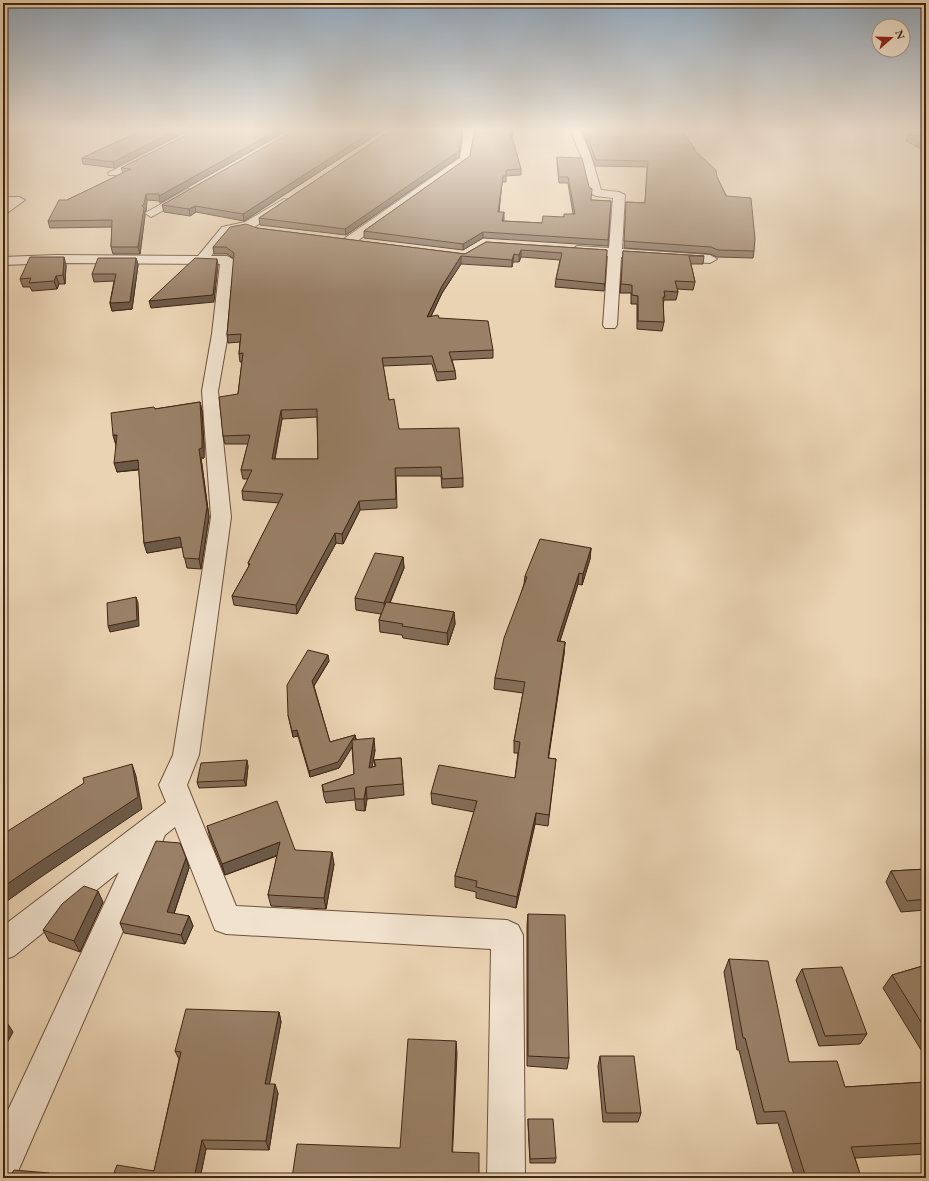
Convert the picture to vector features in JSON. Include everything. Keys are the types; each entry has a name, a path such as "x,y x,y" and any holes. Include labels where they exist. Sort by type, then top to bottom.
{"street":[{"path":"349,241 429,184"},
{"path":"594,184 596,193 619,195 610,325"},
{"path":"151,213 198,186"},
{"path":"202,260 226,230 249,225 295,195"},
{"path":"3,200 19,200 3,211"},
{"path":"249,225 258,230 266,231"},
{"path":"334,239 365,243"},
{"path":"561,249 710,259"},
{"path":"3,261 56,259 227,260 220,334 210,391 221,517 186,755 173,785 226,920 507,935 506,1178"},
{"path":"3,945 182,806"},
{"path":"3,1163 155,826"}],"building":[{"path":"100,184 180,184 159,196 159,194 146,194 144,204 142,206 144,208 138,247 111,247 112,220 48,221 59,200 67,200"},
{"path":"199,184 290,184 243,214 195,206 189,209 162,205"},
{"path":"310,184 411,184 345,229 259,218"},
{"path":"430,184 502,184 498,212 504,212 502,221 542,223 543,216 564,217 564,214 575,214 569,184 588,184 592,189 591,200 611,201 608,240 483,232 463,244 364,231"},
{"path":"646,184 720,184 726,196 751,198 755,239 754,251 718,250 711,247 624,241 626,202 645,203"},
{"path":"246,224 257,228 465,254 486,242 607,250 605,284 556,279 562,253 521,250 519,255 514,254 512,260 461,256 442,286 427,317 438,315 439,318 488,321 493,350 449,352 455,371 437,372 432,356 382,358 389,400 394,399 399,429 459,428 463,478 442,479 441,467 395,468 396,499 359,501 342,534 335,533 296,605 232,596 250,564 248,563 283,494 242,491 252,470 241,470 250,435 223,436 219,397 238,394 243,353 239,354 241,334 227,335 234,253 226,247 213,247 230,227","holes":["317,409 318,459 272,459 281,410"]},
{"path":"623,251 704,256 689,256 695,282 675,281 678,292 664,291 664,322 638,321 638,296 632,295 632,285 621,284"},
{"path":"30,257 64,257 63,275 56,276 54,281 29,283 31,278 20,279"},
{"path":"98,258 136,258 130,302 110,303 116,274 92,274"},
{"path":"195,258 217,259 213,295 149,301"},
{"path":"200,402 202,448 199,449 207,507 199,559 184,558 180,537 144,543 138,460 114,463 117,435 113,435 111,413 154,407 155,409"},
{"path":"540,539 591,548 583,574 579,573 557,641 565,642 548,758 556,759 549,815 536,813 517,897 476,887 477,881 455,876 477,801 431,793 439,765 515,778 520,742 514,741 525,682 495,678 504,638 527,577 525,576"},
{"path":"375,553 403,557 384,603 355,598"},
{"path":"136,597 137,620 108,626 107,603"},
{"path":"386,602 454,612 447,633 402,626 403,624 379,620"},
{"path":"308,650 328,655 312,681 330,742 355,735 338,762 309,771 297,730 292,731 288,715 287,685"},
{"path":"374,738 369,768 376,766 374,760 401,758 403,784 366,787 364,799 355,799 354,788 324,792 322,785 354,774 352,740"},
{"path":"247,760 244,780 197,782 201,763"},
{"path":"132,764 138,797 3,887 3,834 84,783 83,778"},
{"path":"277,801 295,850 332,852 324,898 268,895 280,842 222,864 207,826"},
{"path":"156,841 180,843 186,858 167,912 189,916 181,935 120,923"},
{"path":"926,869 926,899 907,901 891,871"},
{"path":"84,886 98,891 74,941 43,930 62,904"},
{"path":"528,914 565,915 569,1058 528,1056"},
{"path":"729,959 768,961 789,1062 837,1061 845,1087 926,1082 926,1143 851,1147 860,1174 806,1178 785,1111 764,1112 745,1038 743,1038"},
{"path":"926,965 926,1030 892,975"},
{"path":"842,967 867,1034 825,1036 802,969"},
{"path":"186,1009 279,1012 265,1084 275,1084 266,1141 202,1140 194,1178 112,1178 117,1165 154,1171 181,1052 175,1051"},
{"path":"408,1039 456,1041 452,1152 479,1153 479,1178 292,1178 297,1144 400,1148"},
{"path":"600,1056 634,1056 641,1113 606,1113"},
{"path":"528,1119 553,1119 556,1158 530,1159"},
{"path":"14,1170 49,1173 47,1178 7,1178 8,1174 12,1173"}]}
